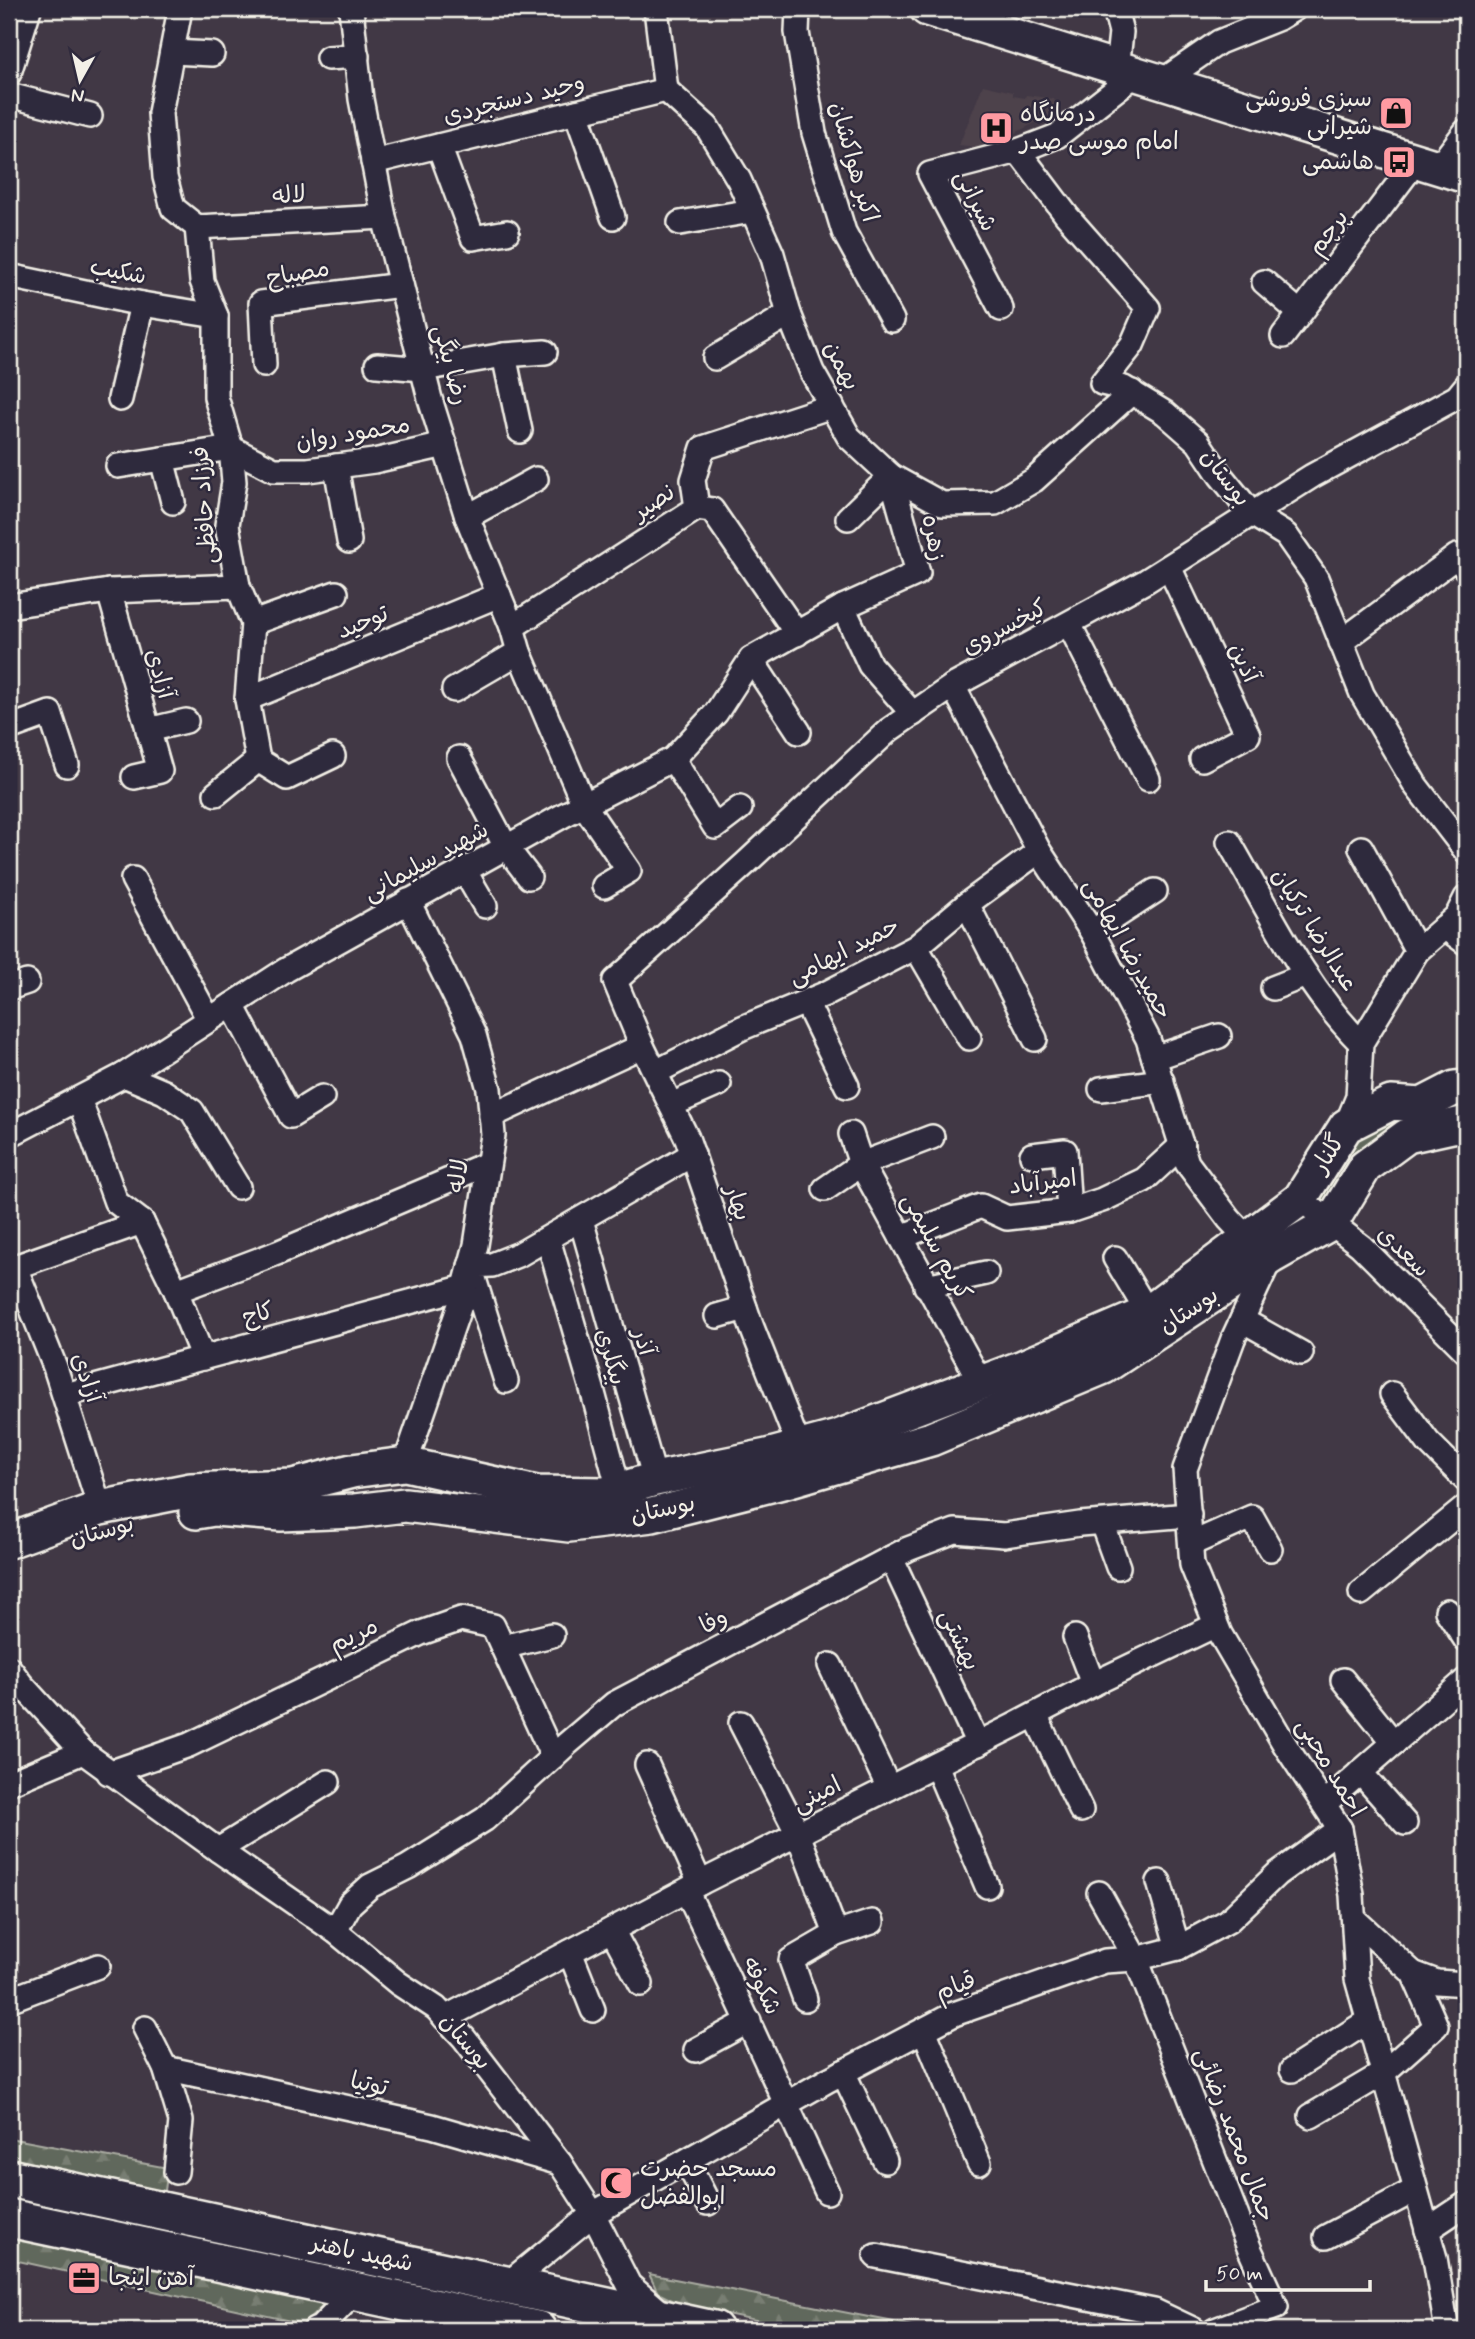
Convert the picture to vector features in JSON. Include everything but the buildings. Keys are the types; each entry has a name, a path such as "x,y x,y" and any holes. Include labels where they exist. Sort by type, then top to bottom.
{"main road":[{"name":"شهید باهنر","path":"9,2178 714,2330"},
{"path":"19,2220 16,2202 23,2197 36,2195 59,2198 83,2194"},
{"name":"شهید باهنر","path":"19,2220 537,2330"}],"street":[{"path":"9,73 29,9"},
{"path":"180,9 160,113 165,177 173,208 197,227"},
{"name":"رضا بیگی","path":"351,9 361,99 373,162 384,217 423,369 467,517 512,627 519,652 584,805 629,872 604,886"},
{"path":"656,9 666,90"},
{"name":"اکبر هواکشان","path":"798,9 797,32 814,133 844,232 892,320"},
{"path":"927,9 1440,169"},
{"path":"1115,9 1138,75"},
{"name":"شیرانی","path":"1001,309 930,174 1018,151 1057,136 1138,75 1279,18 1294,9"},
{"path":"172,52 212,54"},
{"path":"328,58 357,56"},
{"name":"وحید دستجردی","path":"373,162 666,90"},
{"name":"بهمن","path":"666,90 707,127 739,180 772,254 789,314 812,372 849,437 891,476 942,504 995,503 1034,480 1132,393"},
{"path":"9,95 90,116"},
{"path":"576,112 613,217"},
{"name":"پرچم","path":"1283,336 1300,313 1440,169 1466,131"},
{"path":"439,146 473,238 507,232"},
{"name":"بوستان","path":"1018,151 1067,216 1148,308 1132,345 1102,383 1124,388 1165,413 1198,442 1220,475 1252,514 1286,535 1315,578 1362,694 1416,786 1463,841"},
{"path":"680,223 752,211"},
{"name":"لاله","path":"197,227 384,217"},
{"name":"فرزاد حافظی","path":"197,227 202,281 216,316 216,397 231,449 234,482 228,525 238,586 253,624 247,699 258,760"},
{"name":"شکیب","path":"9,276 142,304 216,316"},
{"path":"1264,282 1300,313"},
{"name":"مصباح","path":"264,365 261,303 401,285"},
{"path":"120,399 142,304"},
{"path":"715,358 789,314"},
{"path":"377,365 423,369 504,355 545,352"},
{"path":"504,355 520,431"},
{"name":"کیخسروی","path":"615,981 889,730 953,686 1169,567 1312,475 1457,397 1466,386"},
{"name":"نصیر","path":"512,627 697,508 693,480 703,448 832,406"},
{"name":"محمود روان","path":"231,449 274,470 374,461 445,445"},
{"path":"118,466 231,449"},
{"path":"162,459 173,502"},
{"path":"336,466 349,541"},
{"path":"848,517 891,476"},
{"name":"زهره","path":"843,607 918,573 891,476"},
{"path":"467,517 536,479"},
{"path":"697,508 712,510 797,634"},
{"path":"1340,642 1457,556 1466,569"},
{"name":"آذین","path":"1169,567 1248,735 1202,759"},
{"path":"9,606 109,591 238,586"},
{"name":"آزادی","path":"109,591 160,771 134,776"},
{"path":"253,624 336,593"},
{"name":"توحید","path":"247,699 499,595"},
{"path":"843,607 870,664 913,714"},
{"name":"شهید سلیمانی","path":"9,1135 124,1075 286,970 506,847 673,759 716,713 751,659 843,607"},
{"path":"1069,624 1148,779"},
{"path":"454,690 519,652"},
{"path":"751,659 799,732"},
{"name":"حمیدرضا ایهامی","path":"953,686 1039,851 1092,932 1148,1039 1187,1163 1259,1248"},
{"path":"9,728 50,713 67,765"},
{"path":"148,730 186,721"},
{"path":"216,794 258,760 287,778 333,756"},
{"path":"459,758 506,847 529,877"},
{"path":"673,759 715,827 740,808"},
{"name":"عبدالرضا ترکیان","path":"1229,842 1306,975 1349,1030 1362,1042"},
{"path":"1361,848 1417,951"},
{"name":"حمید ایهامی","path":"656,1072 742,1028 806,1002 916,947 967,904 1039,851"},
{"path":"464,870 485,906"},
{"path":"133,879 209,1020"},
{"path":"1092,932 1155,891"},
{"path":"1346,1126 1358,1097 1362,1042 1417,951 1457,916 1466,898"},
{"name":"لاله","path":"405,1464 468,1276 476,1245 493,1135 489,1089 474,1035 408,901"},
{"path":"967,904 1035,1039"},
{"path":"1444,927 1466,943"},
{"path":"916,947 970,1038"},
{"path":"1273,988 1306,975"},
{"name":"بهار","path":"615,981 642,1046 693,1154 745,1308 799,1447"},
{"path":"806,1002 846,1086"},
{"path":"232,1005 291,1116 322,1097"},
{"path":"1154,1058 1219,1036"},
{"path":"491,1116 642,1046"},
{"path":"124,1075 164,1092 192,1111 238,1187"},
{"path":"1101,1089 1162,1082"},
{"path":"671,1105 719,1084"},
{"name":"گلنار","path":"1259,1248 1300,1199 1346,1126 1391,1104 1422,1105 1455,1088 1466,1087"},
{"path":"79,1099 117,1202 142,1222 176,1291 203,1358"},
{"name":"گلنار","path":"1259,1248 1331,1223 1366,1167 1407,1136 1466,1123"},
{"name":"کریم سلیمی","path":"851,1133 861,1164 981,1383"},
{"path":"825,1189 861,1164 932,1137"},
{"name":"امیرآباد","path":"901,1237 981,1206 1007,1218 1069,1211 1102,1200 1144,1180 1182,1145"},
{"path":"1032,1155 1065,1151 1069,1211"},
{"name":"کاج","path":"65,1395 203,1358 468,1276 548,1239 693,1154"},
{"path":"176,1291 277,1253 487,1164"},
{"name":"سعدی","path":"1300,1199 1361,1246 1466,1351"},
{"name":"آذر","path":"581,1220 655,1479"},
{"path":"12,1268 142,1222"},
{"name":"بیگلری","path":"548,1239 618,1490"},
{"name":"بوستان","path":"9,1541 100,1508 191,1490 293,1486 352,1471 405,1464 537,1493 605,1494 655,1479 838,1437 981,1383 1148,1313 1259,1248"},
{"name":"بوستان","path":"9,1563 83,1534 214,1509 281,1514 355,1511 405,1505 569,1525 652,1515 790,1480 931,1439 1104,1367 1259,1248"},
{"name":"احمد محبی","path":"1259,1248 1242,1320 1185,1469 1192,1565 1216,1625 1279,1735 1340,1829 1352,1895 1357,1979 1435,2258 1447,2330"},
{"path":"1115,1258 1148,1313"},
{"name":"آزادی","path":"12,1268 65,1395 100,1508"},
{"path":"926,1286 986,1273"},
{"path":"468,1276 506,1381"},
{"path":"717,1316 745,1308"},
{"path":"1242,1320 1301,1353"},
{"path":"1392,1394 1428,1442 1466,1480"},
{"path":"1361,1592 1466,1507"},
{"name":"وفا","path":"335,1931 350,1904 370,1886 408,1867 485,1819 614,1704 936,1536 955,1531 1004,1535 1101,1522 1189,1515"},
{"path":"1191,1544 1252,1517 1270,1549"},
{"path":"1101,1522 1118,1567"},
{"name":"بهشتی","path":"891,1558 978,1744"},
{"path":"1447,1611 1466,1640"},
{"name":"مریم","path":"109,1773 189,1745 421,1633 461,1619 494,1626 553,1757"},
{"name":"امینی","path":"446,2018 798,1834 1093,1684 1216,1625"},
{"path":"503,1647 552,1635"},
{"path":"1074,1637 1093,1684"},
{"path":"830,1665 890,1788"},
{"path":"1343,1680 1394,1743"},
{"name":"بوستان","path":"13,1682 83,1752 109,1773 335,1931 398,1983 436,2008 464,2038 560,2163 593,2214 629,2285 672,2321"},
{"path":"1325,1803 1394,1743 1464,1688"},
{"path":"1035,1715 1081,1810"},
{"path":"741,1723 798,1834 836,1934"},
{"path":"9,1783 83,1752"},
{"name":"شکوفه","path":"646,1765 749,2021 827,2192"},
{"path":"936,1765 987,1886"},
{"path":"1360,1772 1405,1823"},
{"path":"218,1850 328,1782"},
{"name":"قیام","path":"506,2285 593,2214 785,2104 954,2014 1105,1961 1136,1959 1178,1948 1228,1921 1277,1874 1340,1829"},
{"path":"1159,1882 1178,1948"},
{"path":"1099,1893 1136,1959"},
{"path":"1353,1919 1413,1973 1437,1982 1466,1984"},
{"path":"805,1999 791,1960 836,1934 872,1922"},
{"path":"612,1930 641,1984"},
{"path":"570,1952 593,2010"},
{"name":"جمال محمد رضائی","path":"1136,1959 1250,2250 1276,2307 1215,2330"},
{"path":"9,2000 99,1966"},
{"path":"1311,2116 1382,2074 1436,2026 1413,1973"},
{"path":"696,2050 749,2021"},
{"path":"1292,2070 1368,2021"},
{"path":"145,2028 165,2068 181,2121 176,2172"},
{"path":"924,2030 979,2163"},
{"name":"توتیا","path":"165,2068 432,2126 560,2163"},
{"path":"843,2072 885,2161"},
{"path":"687,2162 708,2203"},
{"path":"1326,2237 1415,2190"},
{"path":"1427,2230 1466,2204"},
{"path":"876,2256 1154,2311 1194,2330"},
{"path":"319,2329 355,2292"}],"shaded area":[{"name":"درمانگاه امام موسی صدر","path":"983,85 1013,92 1013,96 1054,99 1058,111 986,148 959,145"}],"green space":[{"path":"1466,1092 1466,1116 1404,1129 1333,1212 1316,1200 1353,1145 1382,1117"},
{"path":"9,2138 168,2168 164,2198 9,2167"},
{"path":"9,2236 327,2302 304,2324 9,2259"},
{"path":"649,2274 928,2330 805,2330 682,2305 658,2293"}],"place":[{"name":"سبزی فروشی شیرانی","path":"1396,113"},
{"name":"درمانگاه امام موسی صدر","path":"996,128"},
{"name":"هاشمی","path":"1399,162"},
{"name":"مسجد حضرت ابوالفضل","path":"616,2183"},
{"name":"آهن اینجا","path":"84,2278"}]}
